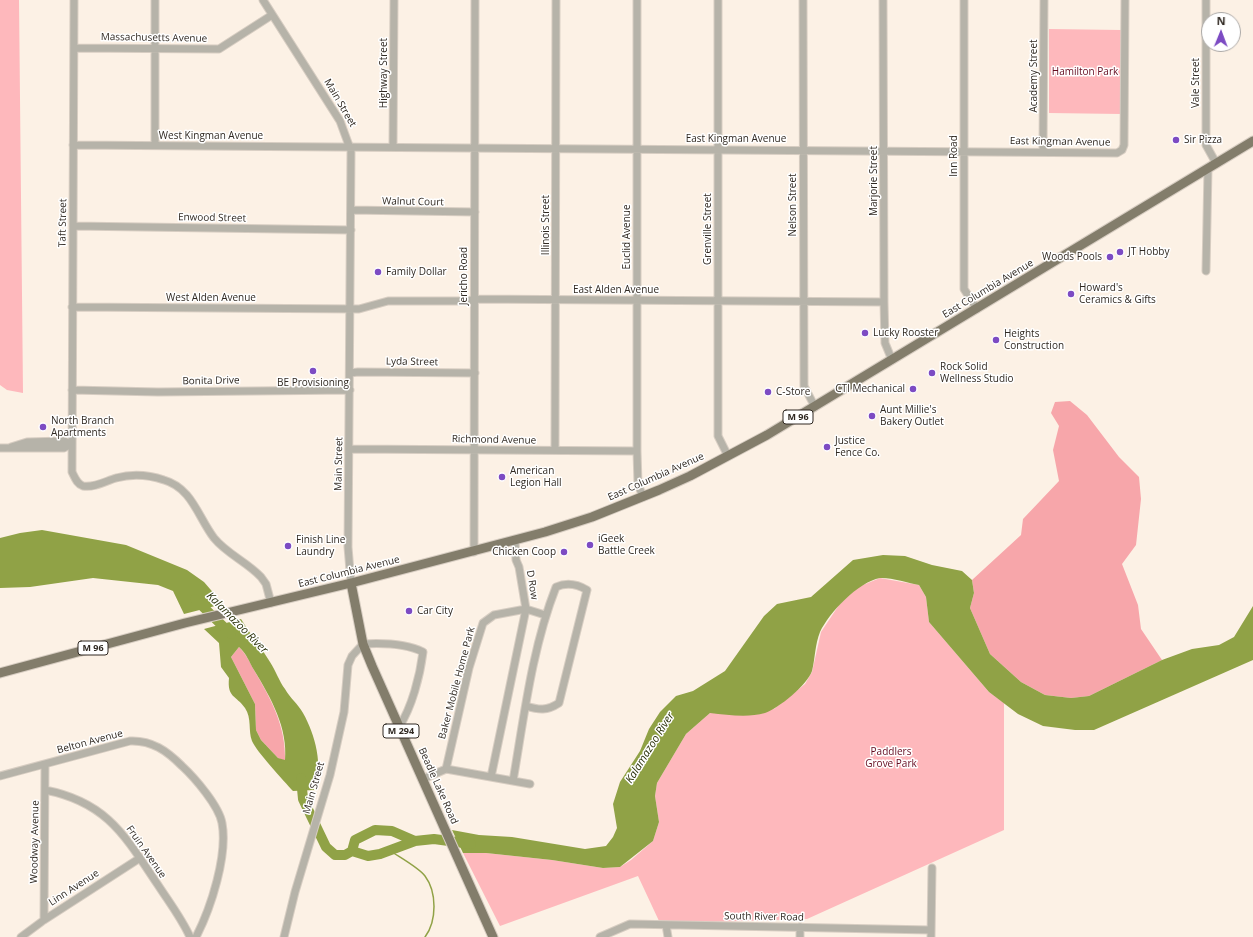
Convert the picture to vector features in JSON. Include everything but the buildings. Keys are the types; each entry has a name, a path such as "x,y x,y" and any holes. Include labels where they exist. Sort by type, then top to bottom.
{"main road":[{"name":"East Columbia Avenue","path":"0,673 185,623 271,603 516,541 579,521 643,497 690,476 815,407 1253,141"},
{"name":"Main Street","path":"351,583 363,644"},
{"name":"Beadle Lake Road","path":"363,644 493,937"}],"street":[{"name":"Taft Street","path":"74,0 72,472 77,482 82,485 101,484 116,478 138,476 154,477 173,482 186,493 198,508 204,523 216,539 261,577 266,584 271,603"},
{"path":"155,145 156,0"},
{"name":"Main Street","path":"263,0 340,121 349,146 351,230 348,547 351,583"},
{"name":"Highway Street","path":"393,146 394,0"},
{"name":"Jericho Road","path":"474,552 475,0"},
{"name":"Illinois Street","path":"555,450 556,0"},
{"name":"Euclid Avenue","path":"637,0 637,451 638,484 643,497"},
{"name":"Grenville Street","path":"718,0 718,432 728,456"},
{"name":"Nelson Street","path":"803,0 804,386 815,407"},
{"name":"Marjorie Street","path":"883,0 885,343 892,360"},
{"name":"Inn Road","path":"964,0 964,289 976,309"},
{"name":"Academy Street","path":"1043,151 1044,0"},
{"name":"East Kingman Avenue","path":"349,146 1118,152 1122,150 1124,145 1125,0"},
{"name":"Vale Street","path":"1206,0 1206,145 1216,163"},
{"name":"Massachusetts Avenue","path":"74,48 219,49 272,14"},
{"name":"West Kingman Avenue","path":"73,145 349,146"},
{"path":"1206,271 1208,168"},
{"name":"Walnut Court","path":"351,210 474,212"},
{"name":"Enwood Street","path":"73,226 351,230"},
{"name":"East Alden Avenue","path":"350,309 374,306 388,301 468,301 474,299 884,302"},
{"name":"West Alden Avenue","path":"72,307 350,309"},
{"name":"Lyda Street","path":"350,373 475,373"},
{"name":"Bonita Drive","path":"72,390 158,392 350,390"},
{"path":"0,448 64,448 71,445"},
{"name":"Richmond Avenue","path":"350,449 637,451"},
{"name":"D Row","path":"516,541 516,560 526,609"},
{"path":"512,781 526,706 545,615 556,587 571,584 581,586 587,590 559,703 552,708 542,710 526,706"},
{"path":"491,777 526,609"},
{"name":"Baker Mobile Home Park","path":"446,769 469,668 483,623 494,615 526,609 545,615"},
{"path":"363,644 374,643 409,648 423,652 405,719 399,728"},
{"name":"Main Street","path":"284,937 295,892 330,775 344,712 348,665 352,656 363,644"},
{"name":"Belton Avenue","path":"0,776 121,743 138,741 154,744 164,750 187,771 203,789 222,822 224,852 213,892 196,937"},
{"name":"Woodway Avenue","path":"44,764 44,920"},
{"path":"423,779 446,769 530,784"},
{"name":"Fruin Avenue","path":"45,790 70,796 103,814 120,831 140,858 190,937"},
{"name":"Linn Avenue","path":"21,937 44,920 140,858"},
{"path":"931,933 932,868"},
{"name":"South River Road","path":"600,937 630,924 800,927 931,933"},
{"path":"666,925 668,937"},
{"path":"800,927 800,937"}],"green space":[{"path":"0,0 19,0 23,393 7,390 0,385"},
{"name":"Hamilton Park","path":"1049,29 1121,30 1121,114 1049,113"},
{"name":"Paddlers Grove Park","path":"880,578 919,585 926,597 929,622 989,692 1004,703 1004,830 807,919 710,922 659,921 638,876 500,926 463,853 486,853 552,860 603,868 620,867 631,860 653,841 659,822 655,796 657,783 686,734 710,713 774,709 805,684 812,672 821,632 839,605 858,587"}],"shaded area":[{"path":"1070,401 1087,415 1119,457 1139,477 1141,499 1136,545 1122,564 1138,605 1141,629 1162,660 1089,696 1071,698 1045,695 1021,682 990,654 970,608 974,593 972,580 1021,535 1023,519 1059,481 1053,450 1059,426 1051,413 1055,402"},
{"path":"239,647 244,652 272,702 283,736 285,761 278,758 261,740 256,730 255,704 231,657"}],"water":[{"path":"42,530 126,545 187,570 204,582 223,604 184,614 173,591 158,585 93,578 30,587 0,588 0,538"},
{"path":"883,555 905,556 932,565 962,571 972,580 974,593 970,608 990,654 1021,682 1045,695 1071,698 1089,696 1162,660 1192,649 1219,645 1234,637 1253,606 1253,660 1094,730 1075,730 1043,726 1018,714 989,692 929,622 926,597 919,585 894,579 880,578 863,585 845,599 830,616 824,624 818,637 812,671 799,689 785,701 771,711 758,715 738,716 710,713 686,734 657,783 655,796 659,822 653,841 620,867 603,868 552,860 486,853 463,853 452,830 479,835 512,837 585,849 606,846 613,837 617,828 613,804 620,782 640,751 649,729 660,712 676,696 693,691 725,671 764,616 777,604 811,597 853,560"},
{"path":"241,619 263,651 283,686 303,713 311,731 317,751 318,761 317,781 314,790 293,791 259,752 252,741 247,712 229,689 229,678 221,667 219,643 204,629","holes":["239,647 266,691 277,714 284,736 285,760 278,758 261,740 256,730 255,704 231,657"]}],"waterway":[{"name":"Kalamazoo River","path":"195,599 231,634"},
{"name":"Kalamazoo River","path":"301,778 303,799 326,847 335,855 345,855 352,851 355,840 375,830 392,831 415,841 434,839 471,844"},
{"name":"Kalamazoo River","path":"352,851 368,856 380,854 415,841"},
{"path":"389,850 418,869 425,876 432,890 434,906 432,923 425,937"}],"place":[{"name":"Sir Pizza","path":"1176,140"},
{"name":"JT Hobby","path":"1120,252"},
{"name":"Woods Pools","path":"1110,257"},
{"name":"Family Dollar","path":"378,272"},
{"name":"Howard's Ceramics & Gifts","path":"1071,294"},
{"name":"Lucky Rooster","path":"865,333"},
{"name":"Heights Construction","path":"996,340"},
{"name":"BE Provisioning","path":"313,371"},
{"name":"Rock Solid Wellness Studio","path":"932,373"},
{"name":"CTI Mechanical","path":"913,389"},
{"name":"C-Store","path":"768,392"},
{"name":"Aunt Millie's Bakery Outlet","path":"872,416"},
{"name":"North Branch Apartments","path":"43,427"},
{"name":"Justice Fence Co.","path":"827,447"},
{"name":"American Legion Hall","path":"502,477"},
{"name":"iGeek Battle Creek","path":"590,545"},
{"name":"Finish Line Laundry","path":"288,546"},
{"name":"Chicken Coop","path":"564,552"},
{"name":"Car City","path":"409,611"}]}
